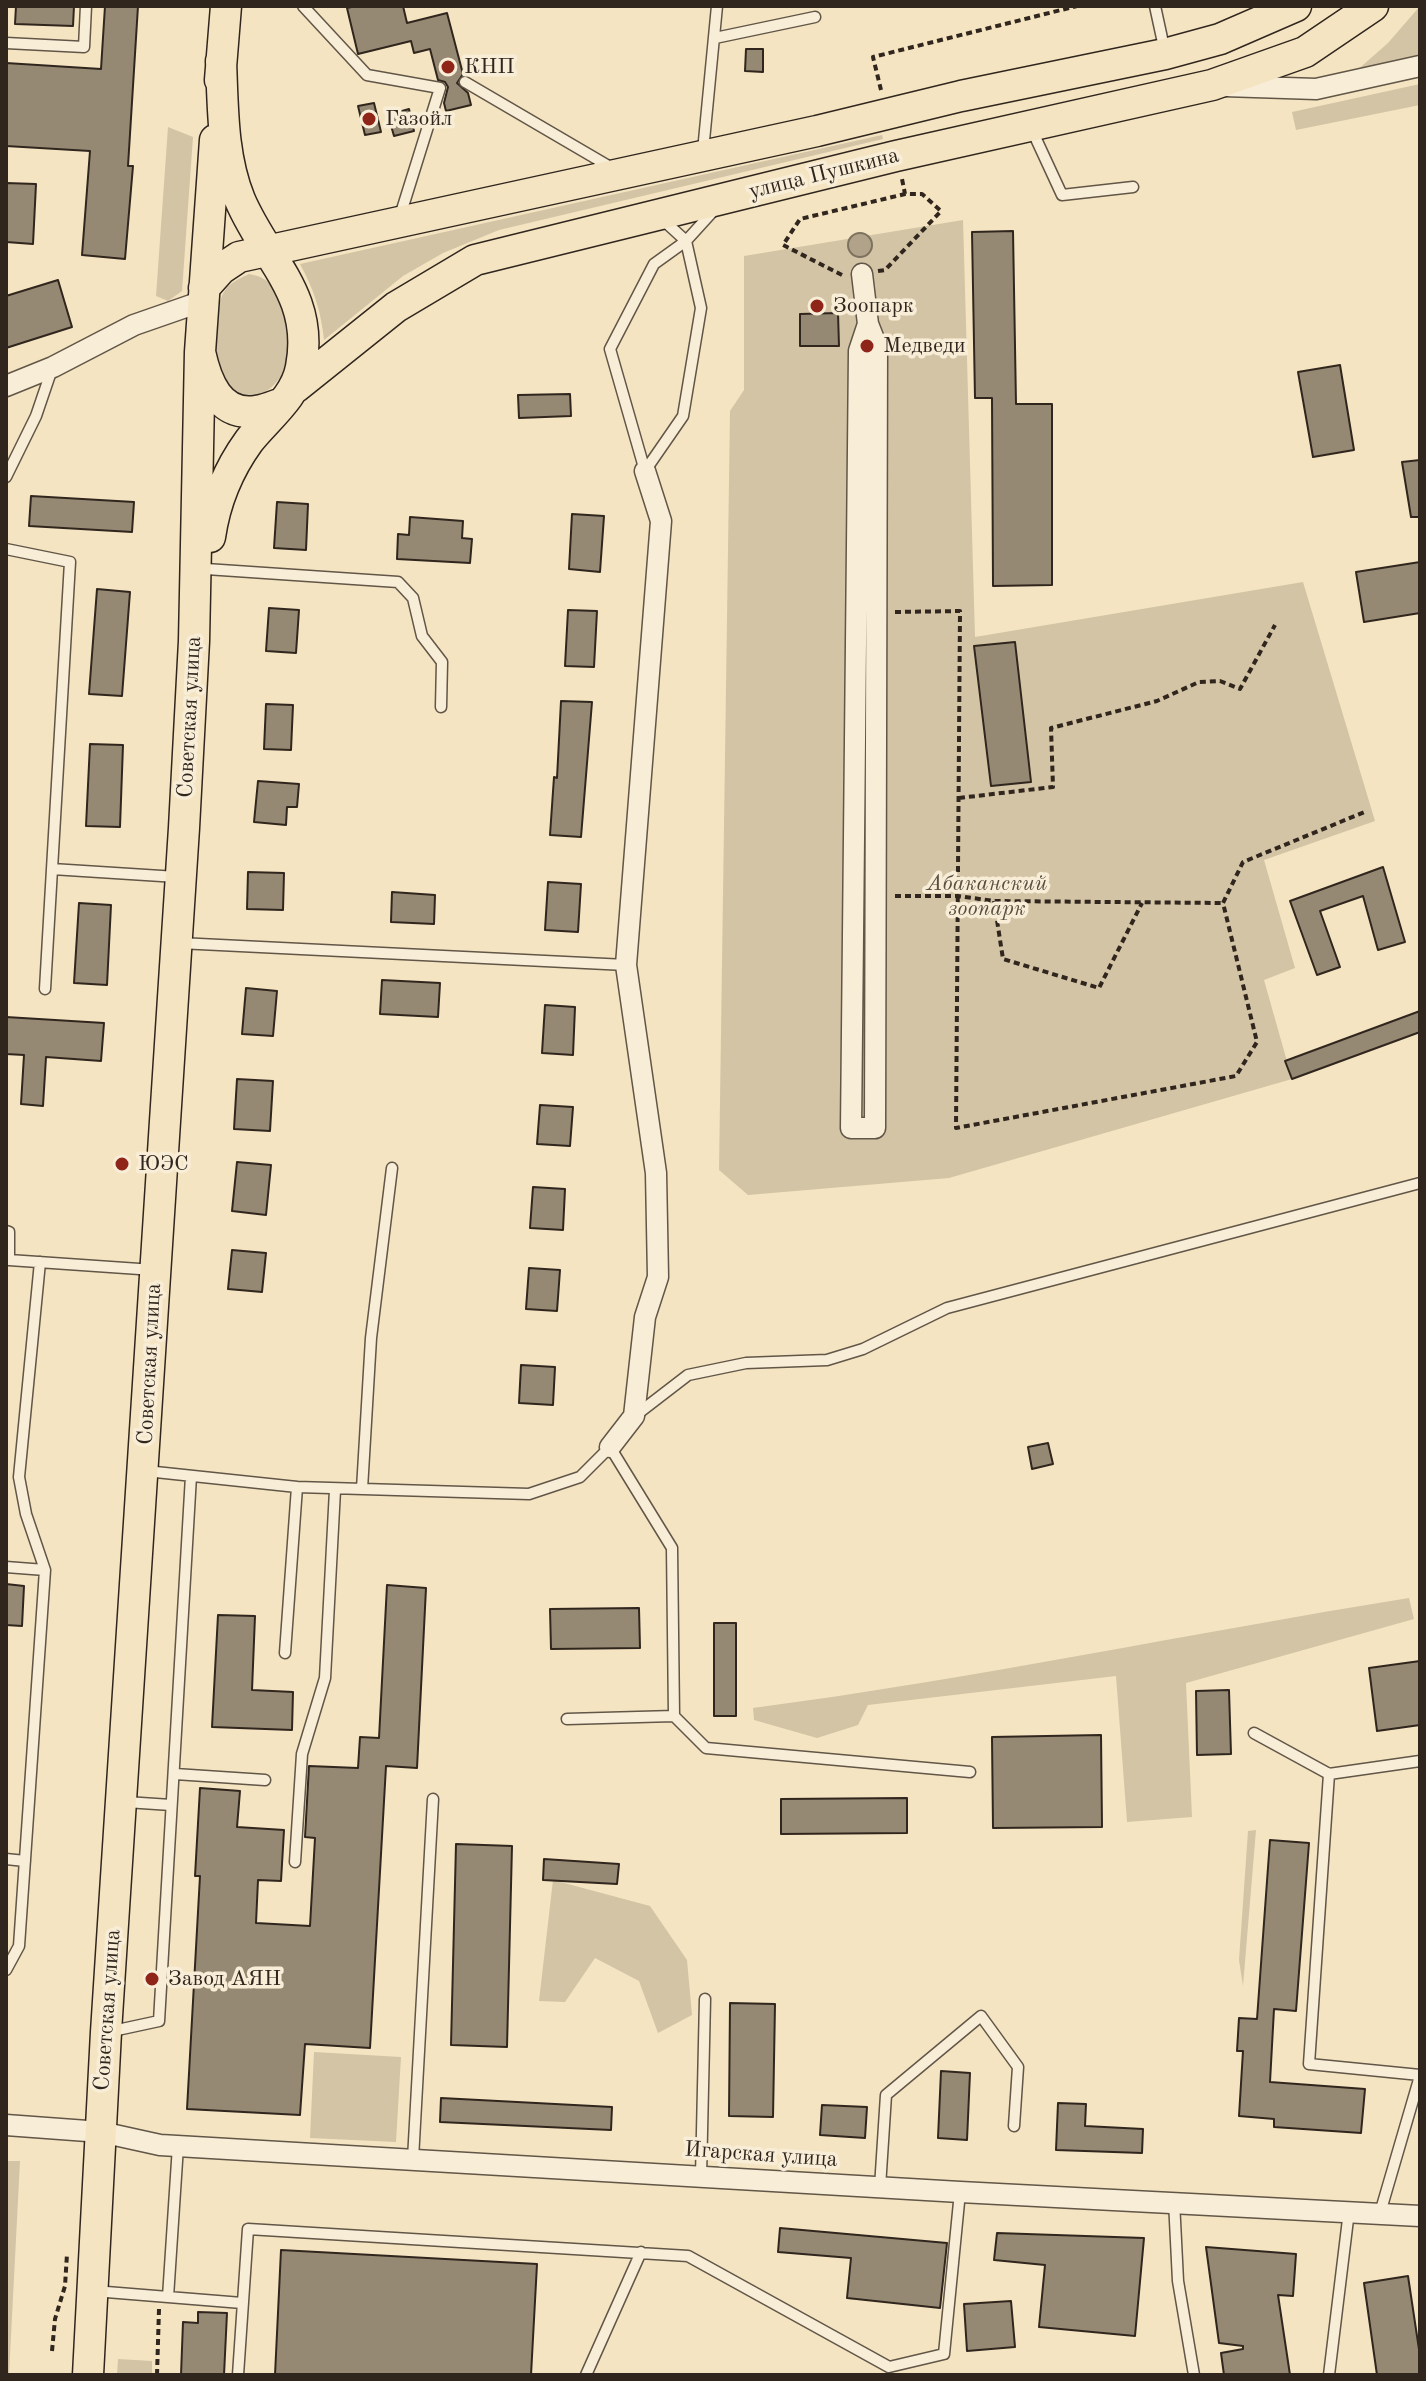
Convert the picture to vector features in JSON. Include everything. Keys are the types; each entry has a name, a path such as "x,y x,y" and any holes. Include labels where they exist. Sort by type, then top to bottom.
{"main road":[{"path":"221,61 224,132 239,199 297,301 304,328 301,368 289,395 255,412 234,409 221,401 207,381 200,352 203,295 221,61 226,6"},
{"name":"улица Пушкина","path":"266,250 1165,54 1220,39 1296,6"},
{"name":"улица Пушкина","path":"194,641 217,500 248,443 289,395 396,307 475,260 1212,85 1305,52 1373,6"},
{"path":"239,199 262,217 298,228 399,221"},
{"path":"203,295 221,269 239,257 266,250"},
{"name":"Советская улица","path":"88,2375 106,2032 181,878 194,641 200,352"}],"street":[{"path":"1212,85 1316,89 1420,66"},
{"path":"862,274 868,324 877,347 875,1128 851,1128 859,351 868,324"},
{"path":"6,386 53,367 134,325 203,295"},
{"path":"610,1447 634,1416 645,1317 658,1277 656,1173 626,965 661,521 645,471"},
{"name":"Игарская улица","path":"6,2125 101,2132 160,2145 1420,2216"}],"lane":[{"path":"6,43 84,47 86,6"},
{"path":"303,6 367,75 440,88 399,221"},
{"path":"702,157 717,6"},
{"path":"1155,6 1165,54"},
{"path":"715,38 815,17"},
{"path":"465,82 621,173"},
{"path":"1030,126 1062,195 1133,187"},
{"path":"645,471 610,349 654,264 686,241 726,198"},
{"path":"645,471 683,416 701,308 686,241 657,215"},
{"path":"6,477 36,416 53,367"},
{"path":"6,549 70,562 45,989"},
{"path":"206,569 398,582 413,598 422,636 442,662 441,707"},
{"path":"52,869 181,878"},
{"path":"177,943 626,965"},
{"path":"362,1489 371,1338 392,1168"},
{"path":"634,1416 688,1375 746,1363 827,1360 863,1349 947,1308 1420,1183"},
{"path":"6,1231 9,1232 9,1260 156,1270"},
{"path":"6,1970 19,1946 45,1570 26,1514 19,1477 40,1262"},
{"path":"144,1471 335,1490 529,1494 580,1477 610,1447 672,1548 674,1716 706,1748 970,1772"},
{"path":"106,2032 159,2021 191,1476"},
{"path":"285,1653 297,1487"},
{"path":"295,1862 302,1754 325,1678 335,1490"},
{"path":"6,1567 45,1570"},
{"path":"567,1719 674,1716"},
{"path":"1254,1733 1329,1774 1420,1761"},
{"path":"175,1774 265,1780"},
{"path":"1329,1774 1309,2064 1420,2075 1380,2213"},
{"path":"413,2159 433,1799"},
{"path":"122,1802 171,1805"},
{"path":"6,1859 25,1861"},
{"path":"701,2176 705,1999"},
{"path":"880,2187 886,2095 981,2016 1018,2067 1014,2126"},
{"path":"168,2297 178,2146"},
{"path":"238,2375 248,2229 688,2256 889,2367 944,2354 960,2192"},
{"path":"1174,2201 1178,2281 1194,2375"},
{"path":"1329,2375 1349,2211"},
{"path":"586,2375 641,2252"},
{"path":"92,2291 242,2303"}],"path":[{"path":"880,91 873,57 1077,6"},
{"path":"902,179 905,194"},
{"path":"905,194 922,194 941,211 885,270 844,276 783,245 800,219 905,194"},
{"path":"876,613 960,611 956,1128 1236,1076 1257,1042 1223,903 1243,862 1367,811"},
{"path":"959,798 1053,787 1051,728 1157,701 1199,682 1220,681 1240,689 1275,625"},
{"path":"876,896 958,896 994,901 1223,903"},
{"path":"994,901 1003,959 1099,988 1142,902"},
{"path":"52,2351 55,2319 65,2286 68,2244"}],"green space":[{"path":"1420,6 1420,56 1355,72 1388,43"},
{"path":"1420,84 1420,105 1296,130 1292,112"},
{"path":"168,127 193,137 182,291 168,301 156,296"},
{"path":"882,135 883,139 499,230 443,253 403,276 324,340 316,301 300,264"},
{"name":"Абаканский зоопарк","path":"963,220 975,637 1303,582 1375,821 1264,860 1295,968 1264,980 1292,1079 949,1178 748,1195 719,1170 730,411 744,390 744,256"},
{"path":"249,274 264,279 274,288 294,333 292,352 283,372 270,388 253,395 239,392 228,383 216,354 215,337 219,304 224,292 232,283"},
{"path":"1409,1598 1414,1619 1186,1683 1192,1817 1127,1822 1116,1676 868,1705 858,1725 817,1738 754,1720 753,1708 918,1684"},
{"path":"1256,1830 1243,1986 1239,1960 1248,1831"},
{"path":"553,1880 650,1906 687,1960 692,2015 658,2033 639,1981 595,1958 565,2002 539,2001"},
{"path":"314,2052 401,2057 396,2142 310,2138"},
{"path":"6,2161 20,2161 9,2375 6,2375"},
{"path":"118,2359 152,2361 152,2375 117,2375"}],"shaded area":[{"path":"860,233 869,236 872,245 869,254 860,257 851,254 848,245 851,236"}],"building":[{"path":"16,6 74,6 73,26 15,24"},
{"path":"105,6 138,6 128,166 133,166 125,259 82,255 90,151 6,146 6,63 101,69"},
{"path":"403,6 407,23 447,13 463,74 457,83 468,93 471,105 446,111 444,103 448,87 438,80 430,49 414,53 411,41 358,54 347,8"},
{"path":"746,49 763,49 763,72 745,71"},
{"name":"Газойл","path":"374,103 381,132 365,135 358,106"},
{"path":"409,109 414,131 394,136 388,115"},
{"path":"6,183 36,184 33,244 6,242"},
{"path":"1013,231 1016,404 1052,404 1052,585 993,586 992,398 975,398 972,232"},
{"path":"58,280 72,327 6,348 6,296"},
{"path":"838,313 839,346 800,346 800,314"},
{"path":"1340,365 1354,450 1313,457 1298,372"},
{"path":"570,394 571,416 519,418 518,395"},
{"path":"1420,460 1420,517 1411,517 1402,462"},
{"path":"31,496 134,502 132,532 29,526"},
{"path":"277,502 308,504 306,550 274,548"},
{"path":"572,514 604,516 600,572 569,569"},
{"path":"410,517 463,521 462,538 472,539 470,563 397,559 398,534 409,535"},
{"path":"1420,562 1420,613 1364,622 1356,572"},
{"path":"97,589 130,592 122,696 89,694"},
{"path":"269,608 299,610 296,653 266,651"},
{"path":"568,610 597,611 594,667 565,666"},
{"path":"1015,642 1031,782 991,786 974,646"},
{"path":"561,701 592,702 581,837 550,835"},
{"path":"266,704 293,705 291,750 264,749"},
{"path":"90,744 123,745 120,827 86,826"},
{"path":"258,781 299,784 297,807 287,807 286,825 254,822"},
{"path":"1383,867 1405,942 1378,950 1363,896 1320,911 1340,967 1317,975 1290,901"},
{"path":"248,872 284,873 283,910 247,909"},
{"path":"548,882 581,884 578,932 545,930"},
{"path":"392,892 435,895 434,924 391,922"},
{"path":"79,903 111,905 107,985 74,983"},
{"path":"382,980 440,983 438,1017 380,1014"},
{"path":"246,988 277,991 273,1036 242,1034"},
{"path":"545,1005 575,1007 573,1055 542,1053"},
{"path":"1420,1011 1420,1032 1292,1079 1285,1061"},
{"path":"6,1017 104,1023 101,1061 46,1057 43,1106 21,1104 24,1055 6,1054"},
{"path":"237,1079 273,1081 270,1131 234,1129"},
{"path":"540,1105 573,1107 570,1146 537,1144"},
{"path":"237,1162 271,1165 266,1215 232,1211"},
{"path":"533,1187 565,1189 563,1230 530,1228"},
{"path":"232,1250 266,1253 262,1292 228,1289"},
{"path":"529,1268 560,1270 557,1311 526,1309"},
{"path":"521,1365 555,1367 553,1405 519,1403"},
{"path":"1048,1443 1053,1464 1032,1469 1028,1447"},
{"path":"6,1584 24,1586 22,1626 6,1625"},
{"path":"387,1585 426,1588 417,1768 386,1766 370,2048 305,2044 300,2115 187,2109 200,1876 195,1876 200,1788 240,1791 237,1827 284,1830 281,1881 258,1880 256,1923 310,1926 315,1838 305,1837 309,1766 358,1768 360,1737 379,1738"},
{"path":"639,1608 640,1648 551,1649 550,1609"},
{"path":"218,1615 255,1616 252,1690 293,1692 292,1730 212,1727"},
{"path":"714,1623 736,1623 736,1716 714,1716"},
{"path":"1420,1661 1420,1725 1377,1731 1369,1668"},
{"path":"1229,1690 1231,1754 1197,1755 1196,1691"},
{"path":"1101,1735 1102,1827 993,1828 992,1737"},
{"path":"907,1798 907,1833 781,1834 781,1799"},
{"path":"1270,1840 1309,1843 1296,2011 1274,2009 1270,2082 1365,2089 1361,2133 1274,2127 1274,2119 1239,2116 1243,2051 1237,2051 1239,2018 1257,2019"},
{"path":"456,1844 512,1846 507,2047 451,2045"},
{"path":"544,1859 619,1864 617,1884 543,1880"},
{"path":"730,2003 775,2004 773,2117 729,2116"},
{"path":"941,2071 970,2073 967,2140 938,2138"},
{"path":"441,2098 612,2107 611,2130 440,2122"},
{"path":"1058,2103 1086,2104 1085,2126 1143,2129 1142,2153 1056,2150"},
{"path":"822,2105 867,2107 865,2138 820,2135"},
{"path":"780,2228 947,2243 940,2308 847,2298 851,2258 778,2252"},
{"path":"997,2233 1144,2238 1135,2336 1039,2327 1045,2265 994,2260"},
{"path":"1206,2247 1296,2254 1293,2296 1278,2295 1290,2375 1224,2375 1221,2353 1243,2349 1243,2346 1219,2343"},
{"path":"281,2250 537,2264 531,2375 275,2375"},
{"path":"1408,2276 1420,2375 1377,2375 1364,2283"},
{"path":"1011,2301 1015,2347 967,2351 964,2304"},
{"path":"198,2312 227,2313 224,2375 181,2375 183,2322 198,2323"}],"place":[{"name":"КНП","path":"448,67"},
{"name":"Газойл","path":"369,119"},
{"name":"Зоопарк","path":"817,306"},
{"name":"Медведи","path":"867,346"},
{"name":"ЮЭС","path":"122,1164"},
{"name":"Завод АЯН","path":"152,1979"}]}
